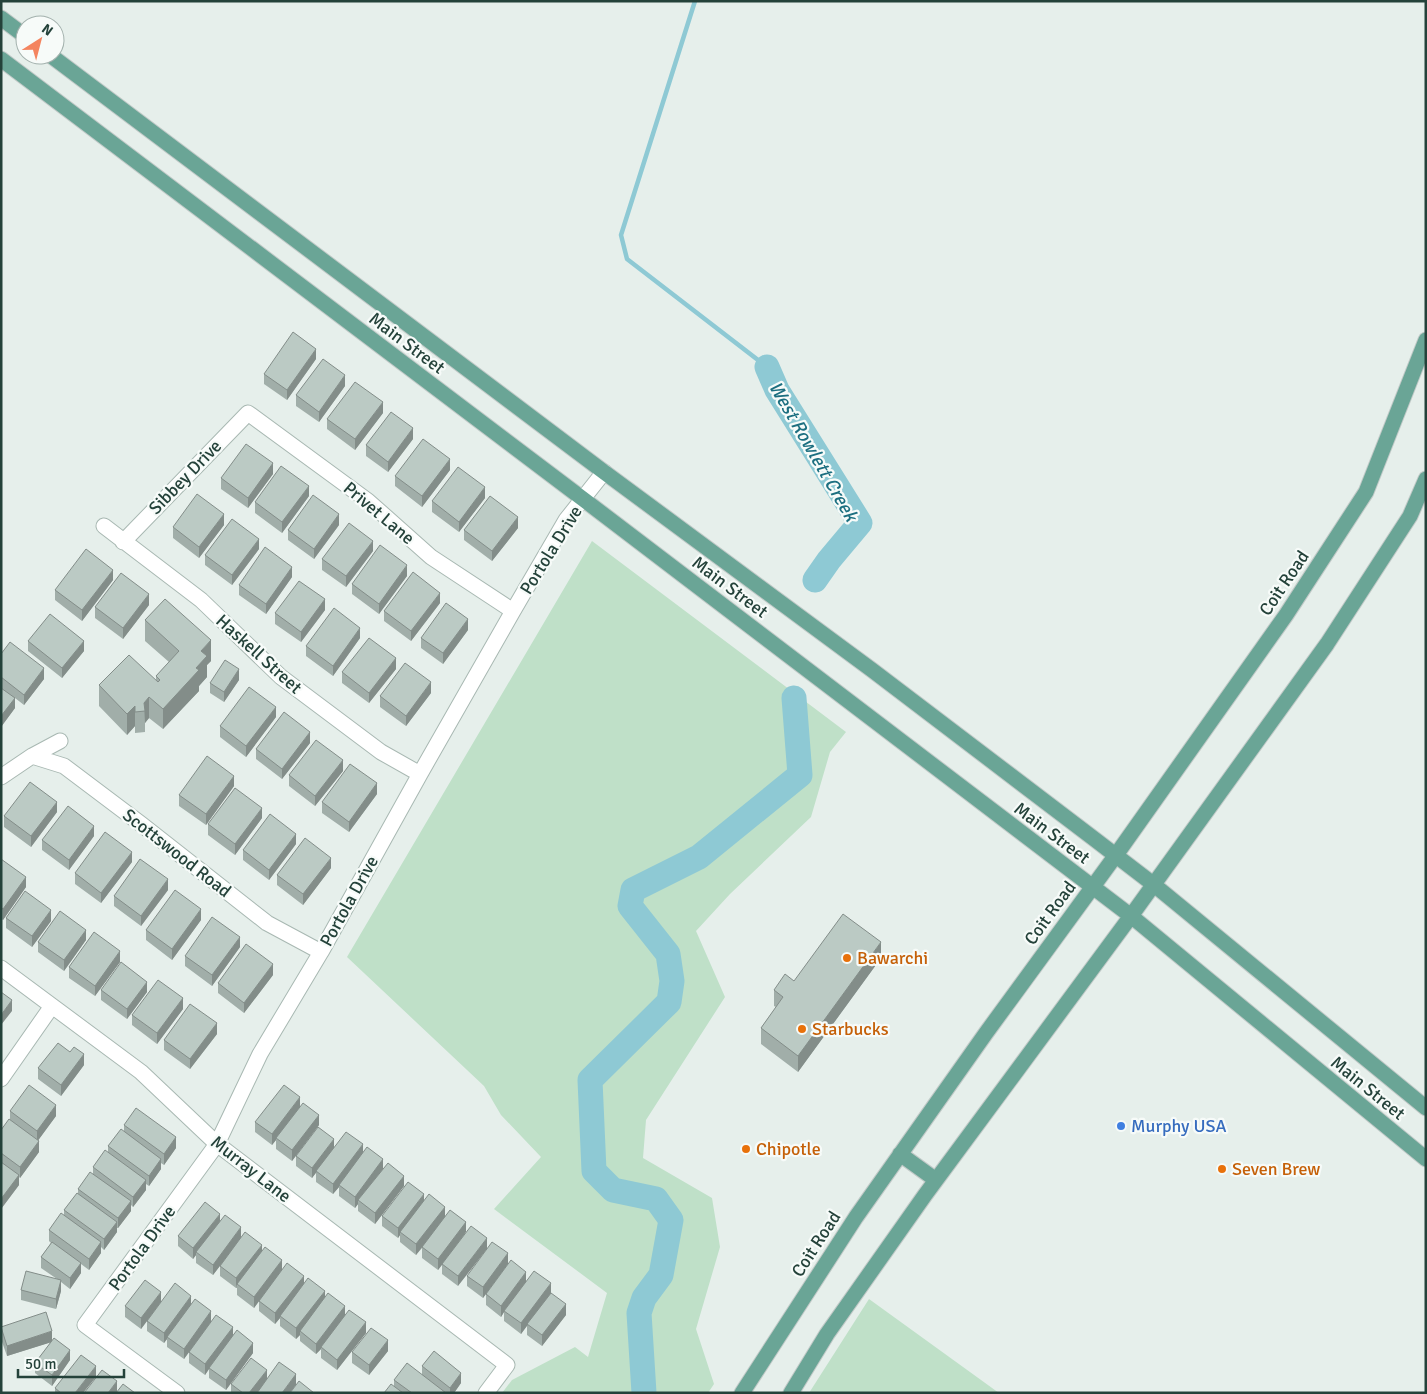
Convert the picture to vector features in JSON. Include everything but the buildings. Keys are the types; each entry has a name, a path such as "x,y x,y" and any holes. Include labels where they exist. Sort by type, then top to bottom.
{"main road":[{"path":"1,18 15,28"},
{"name":"Main Street","path":"1,59 1131,916 1426,1159"},
{"name":"Main Street","path":"63,65 604,472 880,676 1116,855 1426,1108"},
{"name":"Coit Road","path":"742,1393 856,1217 1286,615 1366,492 1426,340"},
{"path":"790,1393 827,1334 936,1180 1131,916 1327,644 1410,516 1426,479"},
{"path":"900,1154 936,1180"}],"street":[{"name":"Sibbey Drive","path":"123,542 248,413"},
{"name":"Privet Lane","path":"248,413 368,501 431,557 513,611"},
{"name":"Portola Drive","path":"177,1393 85,1325 217,1144 260,1054 321,952 513,611 566,520 604,472"},
{"name":"Haskell Street","path":"104,526 200,600 281,677 381,752 420,774"},
{"path":"1,777 32,756 60,741"},
{"name":"Scottswood Road","path":"32,756 64,766 267,923 321,952"},
{"name":"Murray Lane","path":"1,968 141,1072 217,1144 507,1365 486,1393"},
{"path":"1,1079 52,1006"}],"green space":[{"path":"592,541 846,732 830,752 811,817 730,894 696,931 725,997 646,1120 643,1158 712,1198 720,1247 696,1329 714,1384 708,1393 502,1393 512,1380 575,1347 588,1357 607,1293 494,1209 541,1157 501,1115 484,1086 347,957"},
{"path":"869,1299 999,1393 809,1393"}],"waterway":[{"path":"695,1 621,235 627,259 767,367"},
{"name":"West Rowlett Creek","path":"767,367 777,390 860,523 815,580"},
{"name":"West Rowlett Creek","path":"644,1393 639,1313 644,1298 661,1275 671,1220 656,1199 613,1190 594,1171 590,1080 669,1002 672,981 668,954 630,906 633,890 699,857 800,775 794,698"}],"place":[{"name":"Bawarchi","path":"847,958"},
{"name":"Starbucks","path":"802,1029"},
{"name":"Murphy USA","path":"1121,1126"},
{"name":"Chipotle","path":"746,1149"},
{"name":"Seven Brew","path":"1222,1169"}]}
